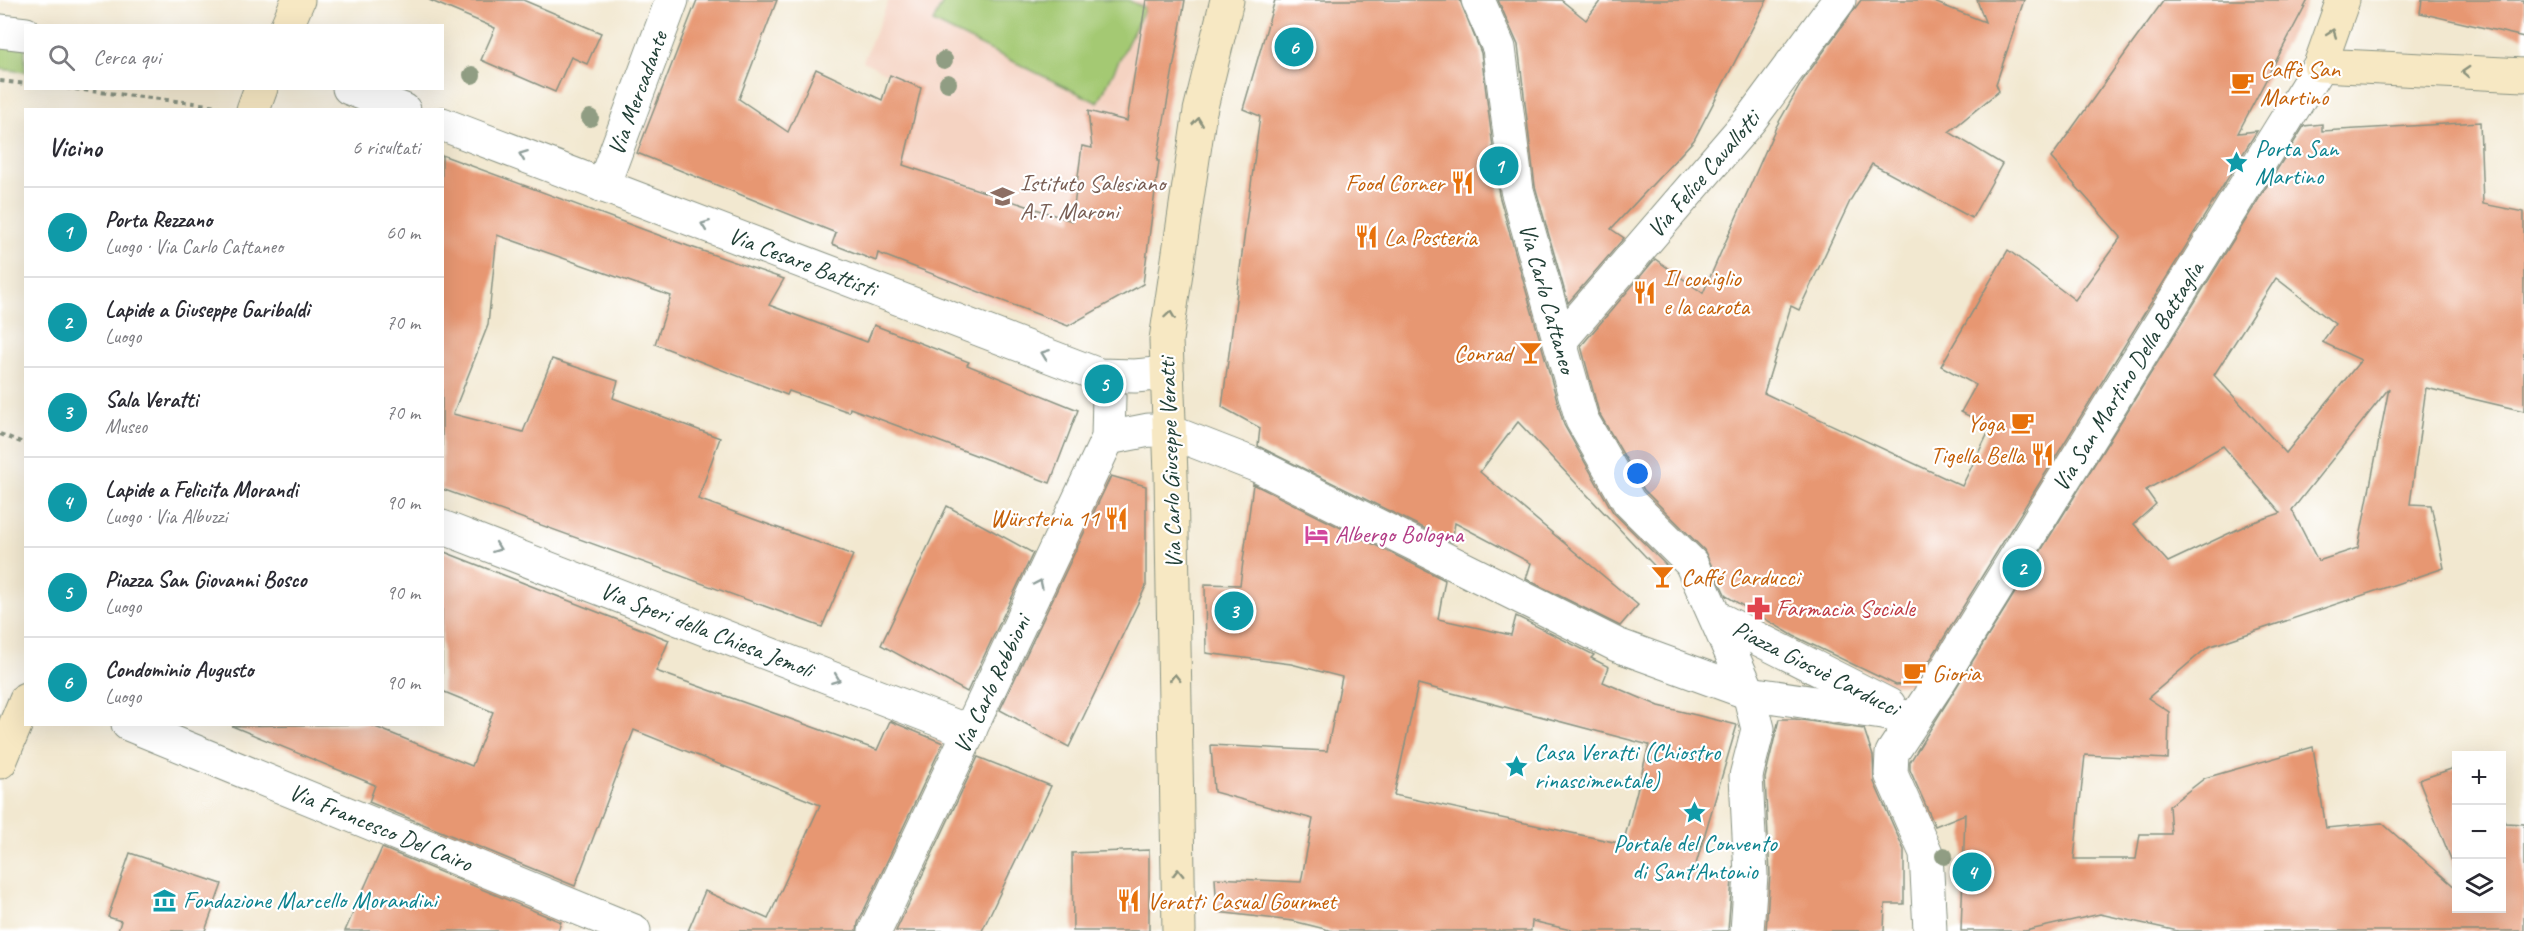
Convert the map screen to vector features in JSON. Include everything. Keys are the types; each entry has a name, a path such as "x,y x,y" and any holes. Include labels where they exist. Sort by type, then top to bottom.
{"main road":[{"path":"288,24 298,0"},
{"name":"Via Carlo Giuseppe Veratti","path":"1179,931 1166,340 1200,111 1227,0"},
{"path":"2343,0 2320,65 2524,75"},
{"path":"241,108 259,90"},
{"path":"0,762 24,704"}],"street":[{"name":"Via Mercadante","path":"603,186 672,0"},
{"name":"Via Carlo Cattaneo","path":"1478,0 1499,48 1517,190 1582,420 1629,502 1691,563"},
{"name":"Via Felice Cavallotti","path":"1560,341 1750,120 1839,0"},
{"path":"0,31 24,34"},
{"name":"Via San Martino Della Battaglia","path":"1935,688 2320,65"},
{"path":"354,90 399,108"},
{"name":"Via Cesare Battisti","path":"444,125 1099,375 1167,374"},
{"path":"1099,375 1109,396 1108,438 1149,430 1168,431"},
{"name":"Piazza Giosuè Carducci","path":"1168,431 1258,466 1617,645 1749,693 1915,718"},
{"name":"Via Carlo Robbioni","path":"875,931 1108,438"},
{"name":"Via Speri della Chiesa Jemoli","path":"444,528 970,732"},
{"name":"Piazza Giosuè Carducci","path":"1691,563 1749,693 1758,729 1746,776 1751,875 1748,931"},
{"name":"Piazza Giosuè Carducci","path":"1717,618 1915,718"},
{"name":"Piazza Giosuè Carducci","path":"1930,931 1926,853 1891,774 1892,753 1935,688"},
{"name":"Via Francesco Del Cairo","path":"133,726 634,931"}],"path":[{"path":"0,81 24,84"},
{"path":"84,90 241,108"},
{"path":"0,434 24,443"}],"shaded area":[{"name":"Istituto Salesiano A.T. Maroni","path":"889,0 1187,0 1182,16 1143,284 1063,329 832,244 890,75 863,61"}],"green space":[{"path":"944,0 1128,0 1145,8 1098,103 933,22"},
{"path":"0,41 24,44 24,72 0,69"}],"building":[{"path":"429,0 523,0 601,33 587,64 571,57 555,92 481,60 495,28"},
{"path":"697,0 777,0 739,99 788,132 816,69 882,100 890,75 921,88 903,165 1072,221 1082,146 1092,148 1088,111 1127,121 1146,0 1185,0 1157,161 1159,161 1143,284 1068,326 878,253 876,261 832,244 836,233 637,153"},
{"path":"1275,0 1460,0 1481,53 1499,195 1564,425 1613,512 1670,569 1664,576 1518,422 1480,472 1638,605 1620,626 1526,579 1531,563 1455,523 1452,542 1258,446 1260,428 1222,407 1260,116 1243,109"},
{"path":"1498,0 1561,0 1586,20 1601,0 1767,0 1694,140 1611,229 1624,238 1568,303 1535,186 1518,45"},
{"path":"1861,0 1929,0 1985,22 1977,0 2024,0 1996,84 1999,91 1949,132 2002,164 1972,218 1872,164 1851,199 1799,310 1791,306 1764,393 1962,486 1991,427 1961,412 1976,385 1941,366 2008,250 2075,300 2121,237 2051,158 2132,44 2164,0 2308,0 2238,133 2257,131 1916,683 1896,685 1794,636 1726,596 1704,550 1644,490 1599,413 1581,346 1655,259 1703,293 1776,127 1803,80"},
{"path":"2422,0 2524,0 2524,37 2420,13"},
{"path":"2480,122 2483,204 2524,212 2524,411 2426,388 2410,504 2431,505 2444,568 2208,647 2148,698 2169,712 2168,759 2085,755 2074,859 2136,859 2140,834 2171,834 2169,806 2205,778 2313,747 2326,828 2382,823 2452,885 2452,913 2506,913 2506,823 2524,824 2524,931 2178,931 2100,914 2025,931 1961,931 1965,814 1935,826 1910,770 1910,762 2304,126 2322,124 2322,131","holes":["2276,278 2335,324 2322,342 2361,360 2286,453 2214,375","2389,388 2358,548 2318,561 2292,510","2223,446 2281,513 2251,523 2168,562 2134,524 2156,504 2146,490"]},
{"path":"444,156 784,279 769,305 867,342 874,325 969,362 967,365 1078,410 1050,483 850,408 849,412 789,391 787,395 655,344 671,296 497,235 488,325 453,414 523,432 552,359 618,381 613,398 720,438 698,499 853,555 822,627 444,490"},
{"path":"1111,476 1146,486 1146,586 1069,747 1000,710"},
{"path":"1253,484 1445,580 1438,619 1511,635 1516,616 1594,655 1591,658 1609,667 1603,682 1659,706 1737,725 1694,871 1732,879 1728,931 1575,931 1532,921 1531,931 1333,931 1293,921 1217,912 1215,878 1301,882 1313,819 1214,792 1211,745 1327,751 1342,677 1291,664 1206,653 1205,584 1240,585","holes":["1418,684 1649,745 1623,844 1394,795"]},
{"path":"947,506 1033,553 967,692 881,645"},
{"path":"444,552 669,640 656,671 877,750 890,721 943,743 858,923 857,931 688,931 705,891 768,919 820,805 634,730 575,886 369,802 375,785 232,726 373,726 472,766 493,712 444,692"},
{"path":"1779,719 1795,719 1864,729 1873,756 1874,782 1904,850 1904,904 1885,904 1884,931 1766,931 1770,874 1765,778"},
{"path":"978,757 1051,786 982,931 896,931"},
{"path":"2452,769 2452,862 2419,780"},
{"path":"382,848 561,922 558,931 345,931"},
{"path":"1149,850 1149,931 1073,931 1072,853"},
{"name":"Fondazione Marcello Morandini","path":"130,853 222,884 205,931 118,931 121,921 108,917"}],"place":[{"name":"Condominio Augusto","path":"1294,47"},
{"name":"Caffè San Martino","path":"2242,83"},
{"name":"Porta San Martino","path":"2237,162"},
{"name":"Porta Rezzano","path":"1499,166"},
{"name":"Food Corner","path":"1462,183"},
{"name":"Istituto Salesiano A.T. Maroni","path":"1002,197"},
{"name":"La Posteria","path":"1366,237"},
{"name":"Il coniglio e la carota","path":"1645,292"},
{"name":"Conrad","path":"1530,353"},
{"name":"Piazza San Giovanni Bosco","path":"1104,384"},
{"name":"Yoga","path":"2022,423"},
{"name":"Tigella Bella","path":"2042,455"},
{"name":"Würsteria 11","path":"1117,518"},
{"name":"Albergo Bologna","path":"1317,534"},
{"name":"Lapide a Giuseppe Garibaldi","path":"2022,568"},
{"name":"Caffé Carducci","path":"1663,577"},
{"name":"Farmacia Sociale","path":"1758,608"},
{"name":"Sala Veratti","path":"1234,611"},
{"name":"Gioria","path":"1914,673"},
{"name":"Casa Veratti (Chiostro rinascimentale)","path":"1516,766"},
{"name":"Portale del Convento di Sant'Antonio","path":"1695,813"},
{"name":"Lapide a Felicita Morandi","path":"1972,872"},
{"name":"Fondazione Marcello Morandini","path":"165,900"},
{"name":"Veratti Casual Gourmet","path":"1129,901"}]}
